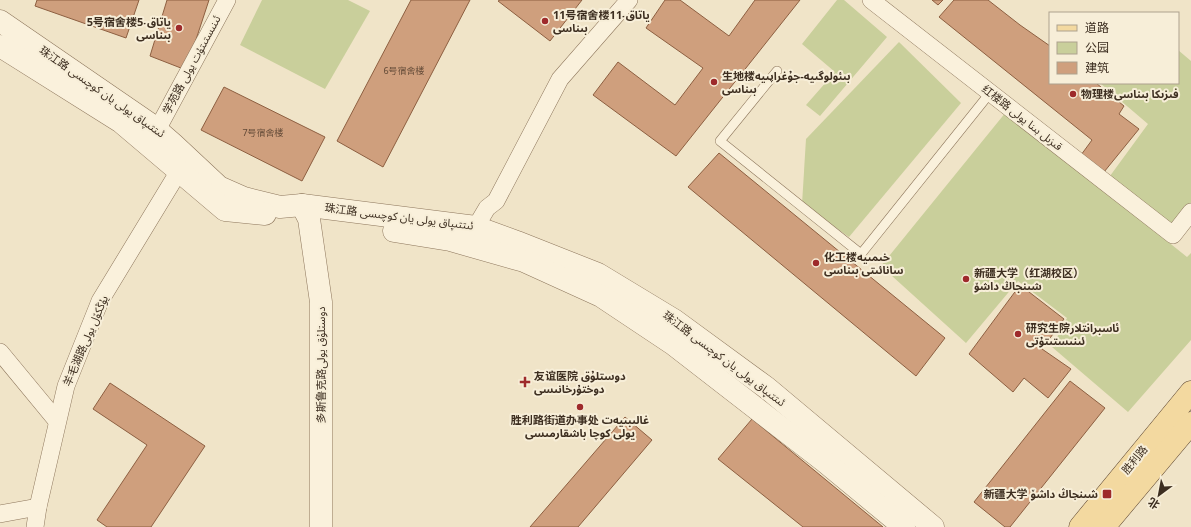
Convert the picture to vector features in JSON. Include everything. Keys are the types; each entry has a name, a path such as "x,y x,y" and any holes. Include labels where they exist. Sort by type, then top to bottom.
{"main road":[{"name":"胜利路","path":"1080,527 1191,392"},
{"name":"胜利路","path":"1104,527 1191,423"}],"street":[{"name":"学苑路 ئىنىستىتۇت يولى","path":"157,130 227,0"},
{"path":"475,228 486,208 496,201 560,79 629,0"},
{"name":"红楼路 قىزىل بىنا يولى","path":"871,0 1173,235 1191,212"},
{"name":"珠江路 ئىتتىپاق يولى يان كوچىسى","path":"0,21 150,124 219,187 244,198 280,207 450,240 524,261 601,296 679,349 824,461 904,527"},
{"name":"珠江路 ئىتتىپاق يولى يان كوچىسى","path":"0,46 121,122 225,210 306,212 475,228 517,242 598,274 674,320 767,388 932,527"},
{"name":"羊毛湖路يۇڭكۆل يولى","path":"34,527 66,386 100,301 179,171"},
{"name":"多斯鲁克路دوستلۇق يولى","path":"306,212 321,302 321,527"},
{"path":"0,352 57,421"},
{"path":"0,514 38,507"}],"lane":[{"path":"777,71 720,141 861,254 990,93"}],"green space":[{"path":"262,0 348,0 370,11 325,89 240,45"},
{"path":"837,0 844,0 887,37 820,116 806,105 835,72 802,44"},
{"path":"899,42 961,103 849,237 802,204 806,139"},
{"path":"1179,51 1191,61 1191,203 1173,225 1110,176 1148,124 1101,84 1179,84"},
{"path":"1006,112 1187,257 1191,253 1191,340 1128,412 1052,347 1067,318 1018,281 966,343 881,266"}],"building":[{"path":"37,0 139,0 126,38 35,6"},
{"name":"5号宿舍楼5-ياتاق بىناسى","path":"167,0 209,0 186,70 150,56"},
{"path":"411,0 470,0 383,167 337,141"},
{"name":"11号宿舍楼11-ياتاق بىناسى","path":"582,0 550,41 498,1"},
{"name":"生地楼بىئولوگىيە-جۇغراپىيە بىناسى","path":"665,0 680,0 729,36 755,0 800,0 676,156 593,95 618,62 675,105 703,68 646,28"},
{"path":"932,0 943,0 938,5"},
{"name":"物理楼فىزىكا بىناسى","path":"954,0 988,0 1049,45 1049,84 1097,84 1124,106 1119,114 1139,129 1104,172 1081,155 1092,140 939,17"},
{"path":"224,87 325,137 302,181 201,130"},
{"name":"化工楼خىمىيە سانائىتى بىناسى","path":"719,153 945,338 916,376 688,187"},
{"name":"研究生院ئاسبرانتلار ئىنىستىتۇتى","path":"1020,285 1064,319 1042,349 1071,369 1048,398 1024,378 1013,392 969,354"},
{"path":"1070,381 1105,408 1010,527 1005,527 974,502"},
{"path":"110,383 205,446 151,527 107,527 97,520 147,445 93,409"},
{"path":"625,417 652,440 578,527 530,527"},
{"path":"752,419 883,527 803,527 718,459"}],"place":[{"name":"11号宿舍楼11-ياتاق بىناسى","path":"545,21"},
{"name":"5号宿舍楼5-ياتاق بىناسى","path":"179,28"},
{"name":"生地楼بىئولوگىيە-جۇغراپىيە بىناسى","path":"714,82"},
{"name":"物理楼فىزىكا بىناسى","path":"1073,94"},
{"name":"化工楼خىمىيە سانائىتى بىناسى","path":"816,263"},
{"name":"新疆大学（红湖校区） شىنجاڭ داشۆ","path":"966,279"},
{"name":"研究生院ئاسبرانتلار ئىنىستىتۇتى","path":"1018,334"},
{"name":"友谊医院 دوستلۇق دوختۇرخانىسى","path":"525,382"},
{"name":"胜利路街道办事处 غالىبىيەت يولى كوچا باشقارمىسى","path":"580,407"},
{"name":"新疆大学 شىنجاڭ داشۆ","path":"1107,494"}]}
